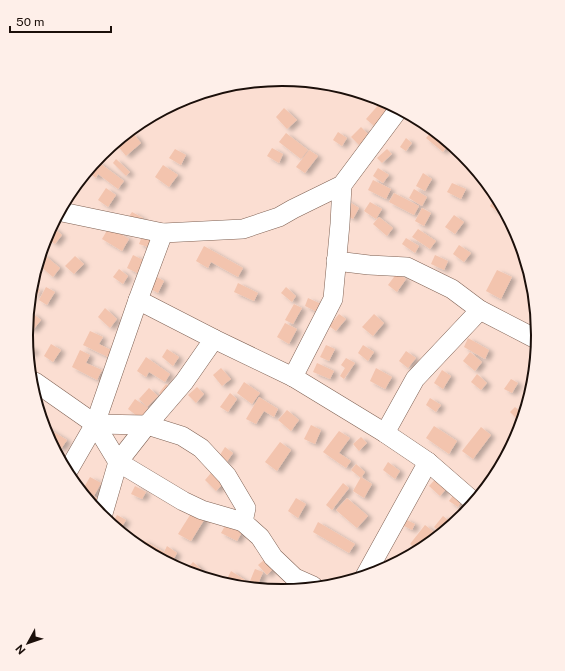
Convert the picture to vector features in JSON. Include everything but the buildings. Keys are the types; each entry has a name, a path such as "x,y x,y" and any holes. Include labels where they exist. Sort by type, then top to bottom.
{"street":[{"path":"65,213 163,233 243,229 279,217 342,185 396,113"},
{"path":"293,377 332,299 342,185"},
{"path":"71,468 95,424 163,233"},
{"path":"336,261 369,265 407,267 452,289 480,310 532,337"},
{"path":"138,300 293,377 385,433 428,462 471,499"},
{"path":"385,433 415,379 480,310"},
{"path":"104,510 118,462 184,382 214,339"},
{"path":"38,384 95,424 118,462 202,510 243,522 260,537 293,584"},
{"path":"95,424 147,425 182,436 201,448 227,476 240,497 246,508 243,522"},
{"path":"368,570 428,462"}]}
